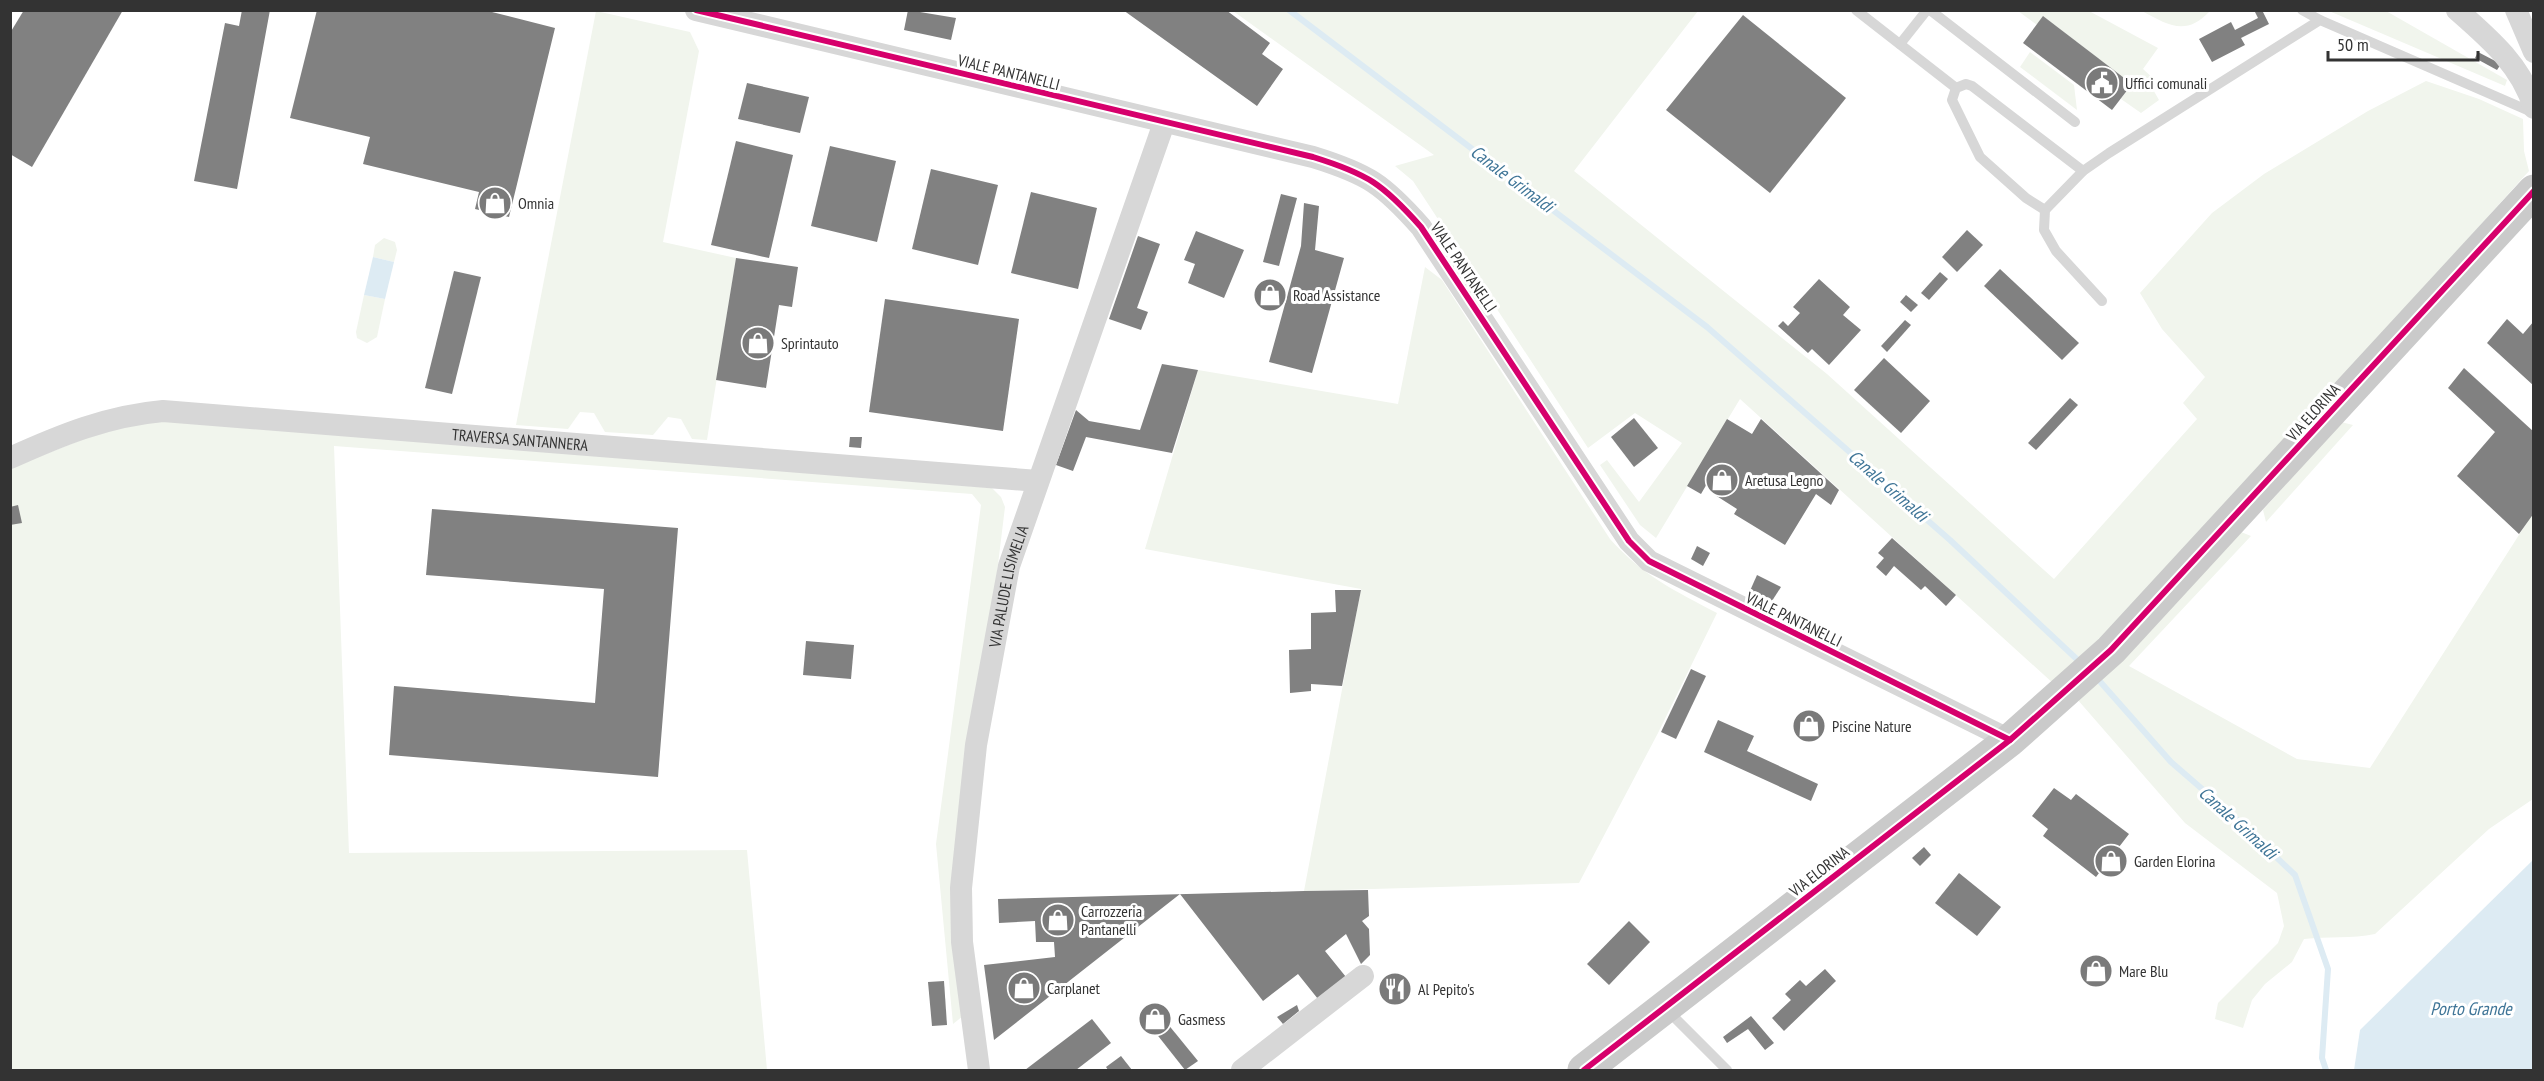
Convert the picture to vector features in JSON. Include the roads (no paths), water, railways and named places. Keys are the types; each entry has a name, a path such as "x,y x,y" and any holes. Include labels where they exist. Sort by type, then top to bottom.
{"main road":[{"name":"VIA ELORINA","path":"1584,1071 2010,740 2068,690 2111,650 2534,190"}],"street":[{"name":"VIALE PANTANELLI","path":"696,10 1313,157 1345,167 1374,180 1391,193 1421,227 1629,541 1650,561 2010,740"},
{"path":"2457,10 2494,42 2522,80 2533,103"},
{"path":"2516,10 2534,52"},
{"name":"VIA PALUDE LISIMELIA","path":"979,1071 962,942 961,888 964,839 976,745 1009,566 1164,123"},
{"name":"TRAVERSA SANTANNERA","path":"10,458 63,433 113,417 163,411 1038,481"},
{"path":"1242,1071 1364,976"}],"lane":[{"path":"1856,10 1956,88"},
{"path":"1900,44 1928,10 2075,122"},
{"path":"2302,10 2320,20 2501,96 2533,103"},
{"path":"2102,301 2056,251 2044,230 2045,210 2083,171 2320,20"},
{"path":"2045,210 2026,198 1980,157 1952,100 1956,88 1966,84 1972,86 2083,171"},
{"path":"2501,96 2533,103"},
{"path":"1664,1008 1726,1071"}],"water":[{"path":"373,257 394,262 385,299 364,295"},
{"name":"Porto Grande","path":"2533,860 2533,1070 2354,1070 2360,1030"}],"waterway":[{"name":"Canale Grimaldi","path":"1289,10 1707,327 1950,540 2082,664"},
{"name":"Canale Grimaldi","path":"2096,677 2171,762 2231,814 2295,875 2328,969 2322,1058 2326,1070"}],"place":[{"name":"Uffici comunali","path":"2102,83"},
{"name":"Omnia","path":"495,203"},
{"name":"Road Assistance","path":"1270,295"},
{"name":"Sprintauto","path":"758,343"},
{"name":"Aretusa Legno","path":"1722,480"},
{"name":"Piscine Nature","path":"1809,726"},
{"name":"Garden Elorina","path":"2111,861"},
{"name":"Carrozzeria Pantanelli","path":"1058,920"},
{"name":"Mare Blu","path":"2096,971"},
{"name":"Carplanet","path":"1024,988"},
{"name":"Al Pepito's","path":"1395,989"},
{"name":"Gasmess","path":"1155,1019"}]}
